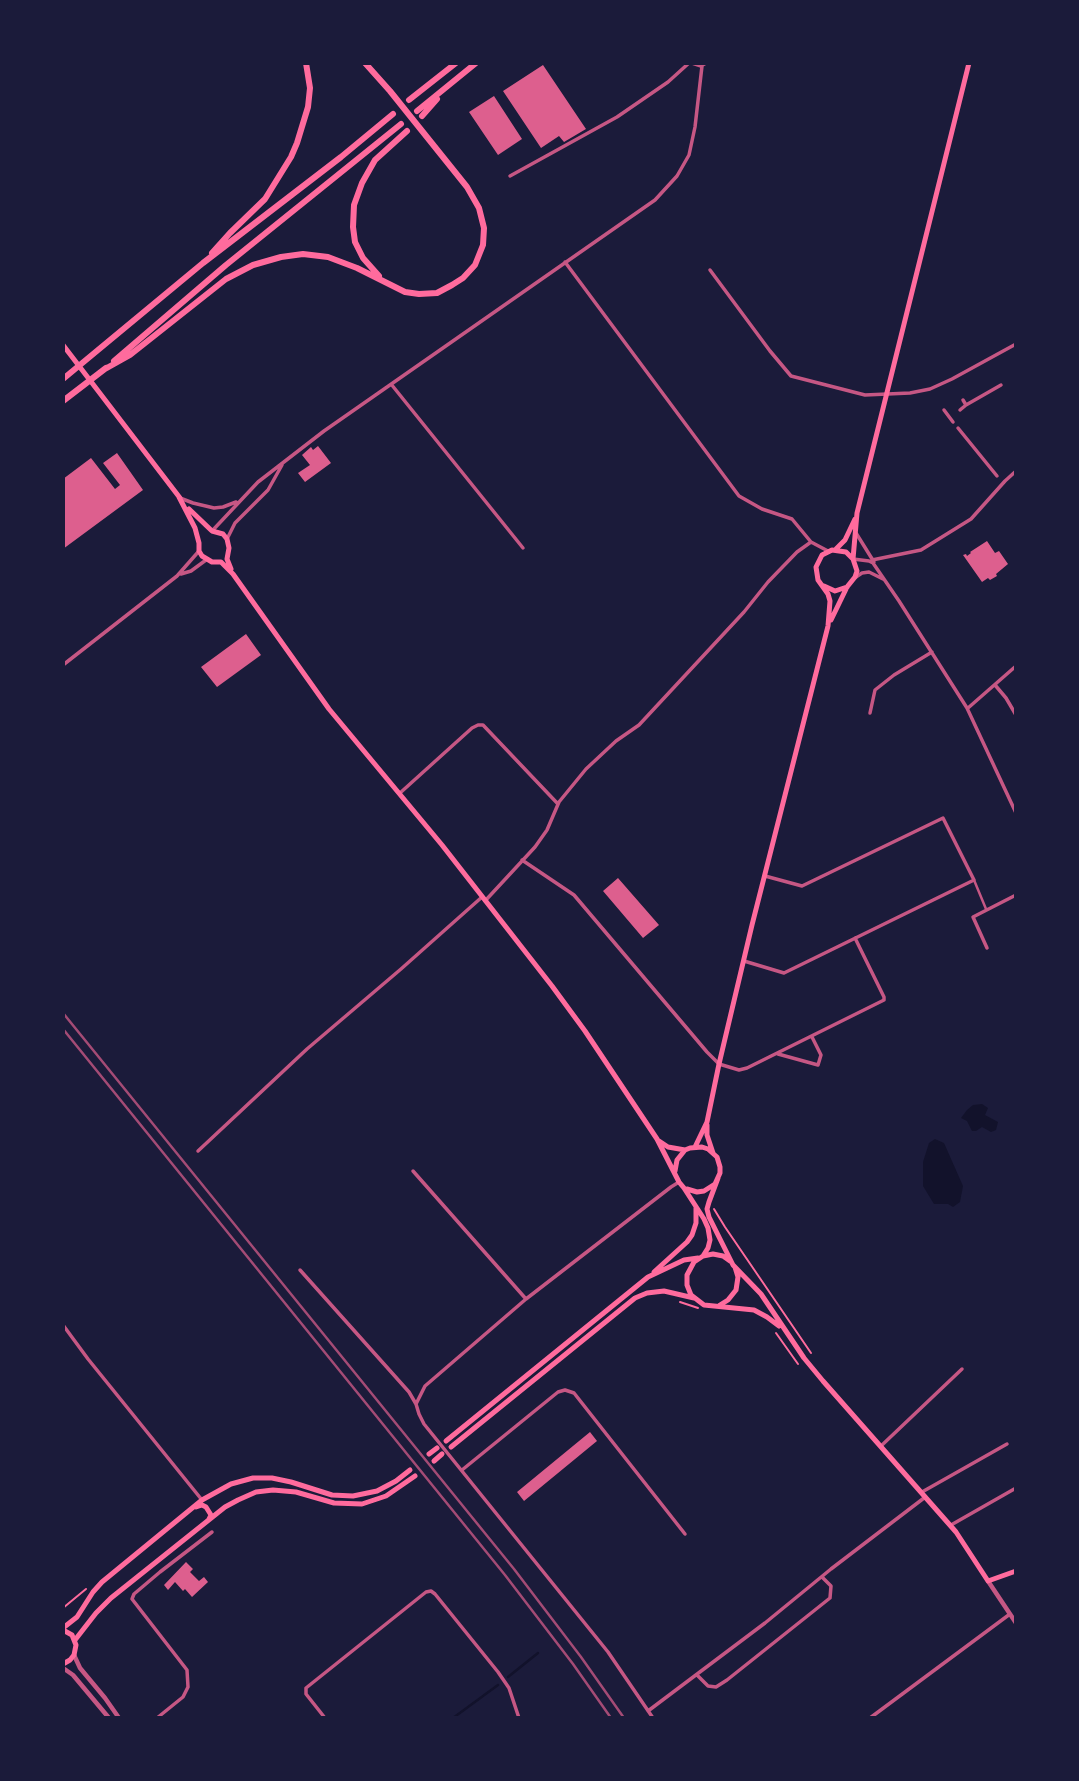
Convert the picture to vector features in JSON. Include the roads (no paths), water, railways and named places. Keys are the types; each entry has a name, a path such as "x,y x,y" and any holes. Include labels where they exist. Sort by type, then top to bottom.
{"highway":[{"path":"203,263 265,199 291,157 308,107 310,88 306,63"},
{"path":"103,370 130,355 226,279 253,265 303,254 328,257 405,292 419,294 437,293 463,278 475,265 483,245 484,228 479,208 467,187 365,63"},
{"path":"410,100 456,63"},
{"path":"419,113 476,63"},
{"path":"64,377 203,263 393,114"},
{"path":"63,401 401,124"},
{"path":"385,283 363,258 355,242 355,205 362,183 376,160 407,131"}],"main road":[{"path":"713,1153 707,1135 707,1122 719,1064 828,626 831,607 828,594 818,580 816,567 822,555 845,540 857,513 969,63"},
{"path":"63,345 180,497 212,531 223,534 227,539 227,559 233,574"},
{"path":"180,497 192,521 199,551 206,560 218,561 229,552"},
{"path":"853,559 857,513"},
{"path":"199,543 204,535 212,531"},
{"path":"828,626 847,587 855,577 856,565 853,559 846,552 835,549"},
{"path":"218,561 233,574 313,689 484,899 568,1008 657,1139 679,1182 706,1223 710,1235 709,1244 687,1275 688,1290 704,1305 754,1310 772,1320 788,1336"},
{"path":"822,585 835,590 847,587"},
{"path":"695,1147 707,1122"},
{"path":"657,1139 668,1147 685,1150 702,1147 717,1157 720,1167 718,1178 707,1209 738,1277 736,1290 728,1300 717,1306"},
{"path":"675,1174 677,1160 685,1150"},
{"path":"684,1188 704,1191 715,1184 718,1178"},
{"path":"446,1441 648,1277 687,1242 696,1223 696,1205"},
{"path":"648,1277 684,1260 700,1257 718,1255 733,1264 761,1294 788,1336 823,1381 963,1542 988,1581 1016,1571"},
{"path":"451,1447 635,1298 664,1291 694,1298"},
{"path":"429,1454 437,1448"},
{"path":"434,1461 442,1454"},
{"path":"63,1666 76,1651 75,1640 63,1629 78,1617 93,1592 202,1500 231,1484 259,1478 284,1480 332,1494 360,1495 384,1488 410,1471"},
{"path":"75,1640 111,1598 209,1519 237,1500 265,1490 288,1491 334,1503 362,1504 391,1494 415,1476"},
{"path":"195,1507 206,1507 211,1515 209,1519"}],"street":[{"path":"212,531 258,482 324,430 651,203 677,176 687,158 693,139 704,64 696,66 690,63 668,82 617,117 510,176"},
{"path":"565,262 739,496 762,509 792,519 811,542 828,551"},
{"path":"710,270 769,351 792,376 865,395 910,393 930,389 1016,344"},
{"path":"391,384 523,548"},
{"path":"960,410 1001,386"},
{"path":"963,400 966,405"},
{"path":"944,410 953,422"},
{"path":"958,428 997,476"},
{"path":"227,539 236,523 268,490 283,463"},
{"path":"872,560 921,550 971,519 1002,482 1016,471"},
{"path":"180,497 214,508 223,508 241,499"},
{"path":"856,532 967,709 1016,813"},
{"path":"198,1151 307,1049 484,899 535,846 547,830 558,804 586,769 616,741 639,725 775,575 811,542"},
{"path":"63,665 177,576 199,551"},
{"path":"853,559 869,561 877,567"},
{"path":"177,576 191,571 206,560"},
{"path":"855,577 869,572 880,577 889,586"},
{"path":"870,713 875,690 932,652"},
{"path":"967,709 1016,666"},
{"path":"995,685 1016,715"},
{"path":"399,793 472,729 483,725 558,804"},
{"path":"765,876 802,886 943,818 986,909"},
{"path":"522,860 574,895 719,1064 742,1070 884,1000 855,938"},
{"path":"744,961 784,973 974,880"},
{"path":"987,948 972,917 1016,895"},
{"path":"776,1053 818,1065 821,1055 812,1036"},
{"path":"413,1171 526,1299"},
{"path":"416,1404 425,1386 526,1299 679,1182"},
{"path":"300,1270 409,1392 421,1418 433,1435 608,1652 653,1718"},
{"path":"63,1325 202,1500"},
{"path":"881,1446 961,1368"},
{"path":"463,1470 558,1392 565,1390 574,1394 685,1534"},
{"path":"648,1711 822,1577 924,1494 1007,1444"},
{"path":"950,1526 1016,1488"},
{"path":"157,1718 183,1697 188,1687 187,1670 132,1599 134,1594 160,1572 212,1532"},
{"path":"697,1675 708,1686 716,1687 727,1681 830,1598 831,1586 822,1577"},
{"path":"988,1581 1016,1623"},
{"path":"325,1718 306,1694 306,1688 428,1591 435,1594 498,1672 509,1688 519,1718"},
{"path":"870,1718 1010,1614"},
{"path":"74,1656 80,1668 119,1718"},
{"path":"63,1666 109,1718"}],"waterway":[{"path":"508,1677 538,1653"},
{"path":"453,1718 498,1685"}],"railway":[{"path":"63,1013 514,1569 624,1718"},
{"path":"63,1029 505,1575 611,1718"}]}
